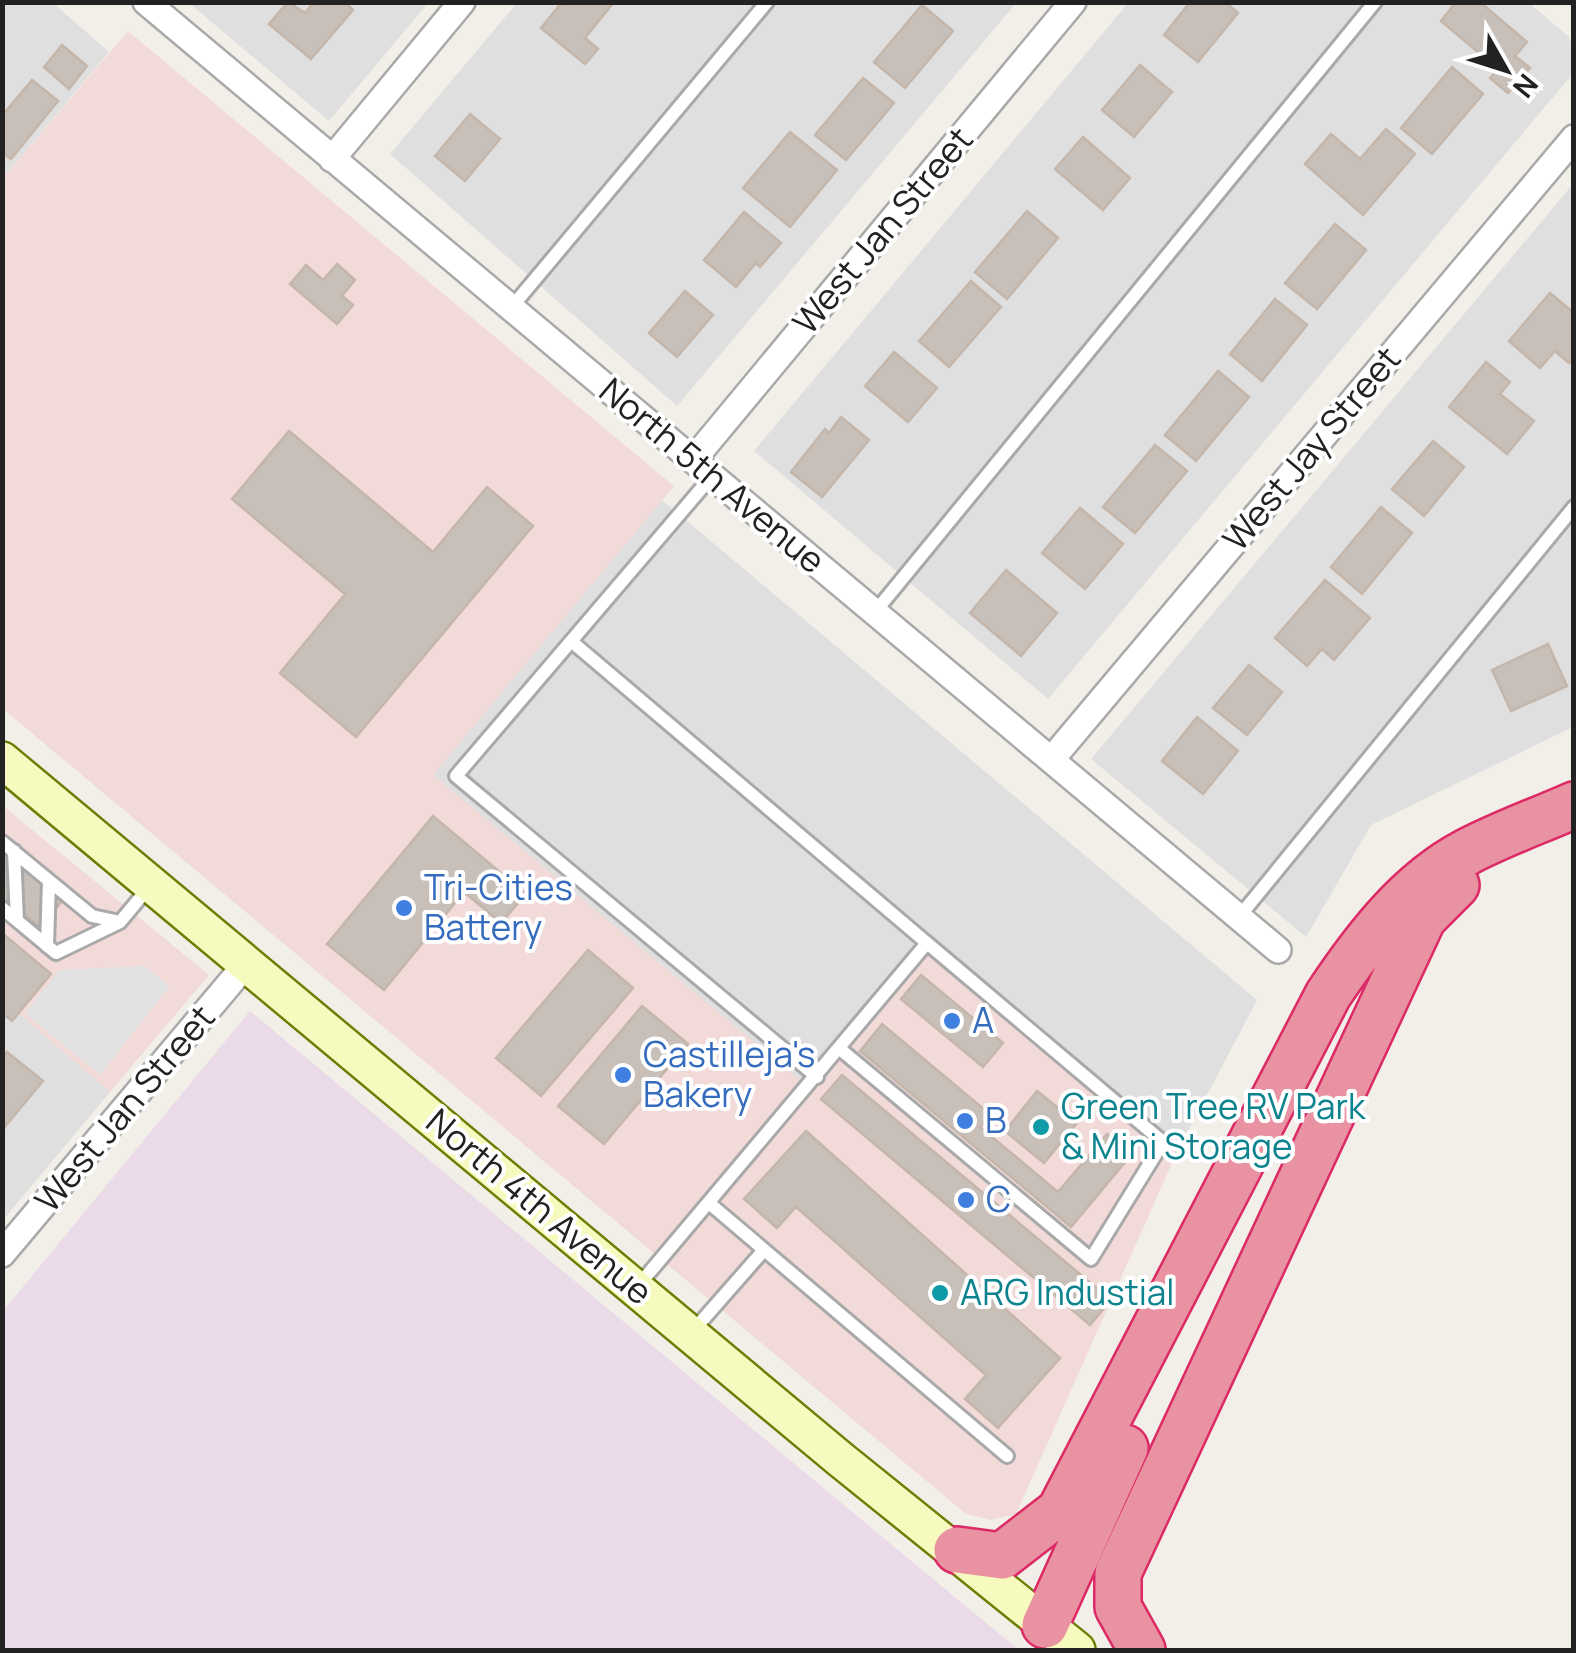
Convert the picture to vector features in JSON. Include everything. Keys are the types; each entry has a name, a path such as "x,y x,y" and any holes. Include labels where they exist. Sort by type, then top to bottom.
{"highway":[{"path":"957,1550 1002,1556 1060,1511 1328,995 1360,947 1436,872 1466,852 1574,805"},
{"path":"1061,1638 1118,1573 1424,918 1463,879 1493,860 1526,846 1574,837"},
{"path":"1061,1638 1328,995"},
{"path":"1118,1573 1118,1608 1142,1650"}],"main road":[{"name":"North 4th Avenue","path":"2,760 840,1459 1061,1638"}],"street":[{"name":"North 5th Avenue","path":"146,2 1278,950"},
{"path":"332,159 462,2"},
{"name":"West Jan Street","path":"703,468 1073,2"},
{"name":"West Jay Street","path":"1051,760 1574,138"},
{"name":"West Jan Street","path":"2,1254 247,963"}],"lane":[{"path":"510,308 767,2"},
{"path":"875,612 1375,2"},
{"path":"703,468 572,641 456,776 818,1077"},
{"path":"1239,917 1574,507"},
{"path":"572,641 1163,1142 1092,1259 840,1049"},
{"path":"2,842 92,916 120,922"},
{"path":"14,852 17,920"},
{"path":"48,946 50,881"},
{"path":"2,908 56,952 120,922 152,884"},
{"path":"636,1288 928,943"},
{"path":"709,1203 1007,1456"},
{"path":"691,1334 764,1250"}],"shaded area":[{"path":"3,3 53,3 109,52 3,178"},
{"path":"189,3 428,3 329,121"},
{"path":"517,3 1016,3 677,406 390,154"},
{"path":"1128,3 1529,3 1568,36 1574,49 1573,66 1570,77 1048,699 754,451"},
{"path":"128,31 674,486 433,775 807,1086 924,946 1177,1152 1016,1514 991,1520 966,1514 3,709 3,178"},
{"path":"1573,184 1573,727 1371,825 1306,937 1091,759"},
{"path":"662,500 1257,1000 1177,1152 924,947 807,1087 432,775"},
{"path":"2,805 209,975 110,1092 3,1000"},
{"path":"145,966 170,986 100,1075 25,1013 59,970"},
{"path":"3,1000 110,1092 3,1220"},
{"path":"250,1011 1019,1650 3,1650 3,1311"}],"building":[{"path":"288,2 305,13 314,2 345,2 353,10 311,59 269,24"},
{"path":"562,2 614,2 585,38 598,49 585,64 541,28"},
{"path":"1190,2 1225,2 1238,13 1198,62 1164,35"},
{"path":"1456,2 1480,2 1527,42 1515,56 1530,68 1508,93 1490,78 1498,69 1441,21"},
{"path":"922,5 953,31 905,88 874,62"},
{"path":"62,45 87,66 69,89 44,67"},
{"path":"1140,65 1172,92 1134,137 1102,110"},
{"path":"1452,67 1483,94 1432,154 1401,128"},
{"path":"863,78 894,103 846,160 815,135"},
{"path":"32,80 58,101 11,159 2,152 2,116"},
{"path":"470,114 500,139 465,181 435,156"},
{"path":"1386,129 1415,154 1363,215 1305,164 1331,134 1360,159"},
{"path":"790,132 837,170 790,227 743,188"},
{"path":"1083,137 1130,178 1103,210 1055,169"},
{"path":"1027,211 1058,238 1007,299 975,272"},
{"path":"744,212 781,243 760,267 756,263 736,287 704,260"},
{"path":"1335,224 1366,250 1317,309 1285,283"},
{"path":"337,264 355,280 342,296 353,305 337,324 290,284 306,265 323,280"},
{"path":"971,281 1001,307 949,367 919,341"},
{"path":"685,291 713,315 677,357 649,333"},
{"path":"1550,293 1574,313 1574,358 1569,363 1555,351 1540,368 1509,341"},
{"path":"1275,299 1307,325 1262,381 1230,354"},
{"path":"894,352 937,388 908,422 865,386"},
{"path":"1486,362 1510,382 1500,394 1534,421 1507,454 1449,407"},
{"path":"1218,371 1249,397 1196,461 1165,435"},
{"path":"841,417 869,440 822,497 791,472 825,429 829,433"},
{"path":"289,431 433,552 487,487 533,526 356,737 280,673 345,594 232,499"},
{"path":"1433,441 1464,467 1424,516 1392,489"},
{"path":"1155,445 1187,471 1135,533 1103,507"},
{"path":"1381,507 1412,533 1362,594 1331,567"},
{"path":"1080,508 1123,544 1085,589 1042,553"},
{"path":"1006,570 1057,613 1021,656 970,613"},
{"path":"1325,580 1370,618 1334,660 1322,649 1307,666 1275,638"},
{"path":"1548,644 1567,686 1511,711 1492,670"},
{"path":"1249,665 1282,692 1247,735 1213,708"},
{"path":"1197,717 1238,751 1203,794 1162,761"},
{"name":"Tri-Cities Battery","path":"433,816 526,894 501,923 464,892 384,990 327,944"},
{"path":"2,849 63,900 40,927 2,896"},
{"path":"2,933 51,974 12,1021 2,1013"},
{"name":"Tri-Cities Battery","path":"588,950 633,988 541,1096 496,1058"},
{"name":"A","path":"921,975 1003,1043 983,1067 901,999"},
{"name":"Castilleja's Bakery","path":"642,1006 688,1044 604,1144 558,1106"},
{"name":"B","path":"882,1024 991,1115 980,1127 1058,1192 1107,1134 1132,1154 1071,1227 860,1051"},
{"path":"7,1052 43,1081 2,1130 2,1058"},
{"name":"C","path":"842,1075 1111,1300 1090,1325 821,1099"},
{"name":"Green Tree RV Park & Mini Storage","path":"1037,1091 1077,1123 1044,1163 1005,1131"},
{"name":"ARG Industial","path":"806,1131 1060,1358 998,1428 965,1399 986,1375 796,1207 777,1228 744,1199"}],"place":[{"name":"Tri-Cities Battery","path":"404,908"},
{"name":"A","path":"952,1021"},
{"name":"Castilleja's Bakery","path":"623,1075"},
{"name":"B","path":"965,1121"},
{"name":"Green Tree RV Park & Mini Storage","path":"1041,1127"},
{"name":"C","path":"966,1200"},
{"name":"ARG Industial","path":"940,1293"}]}
